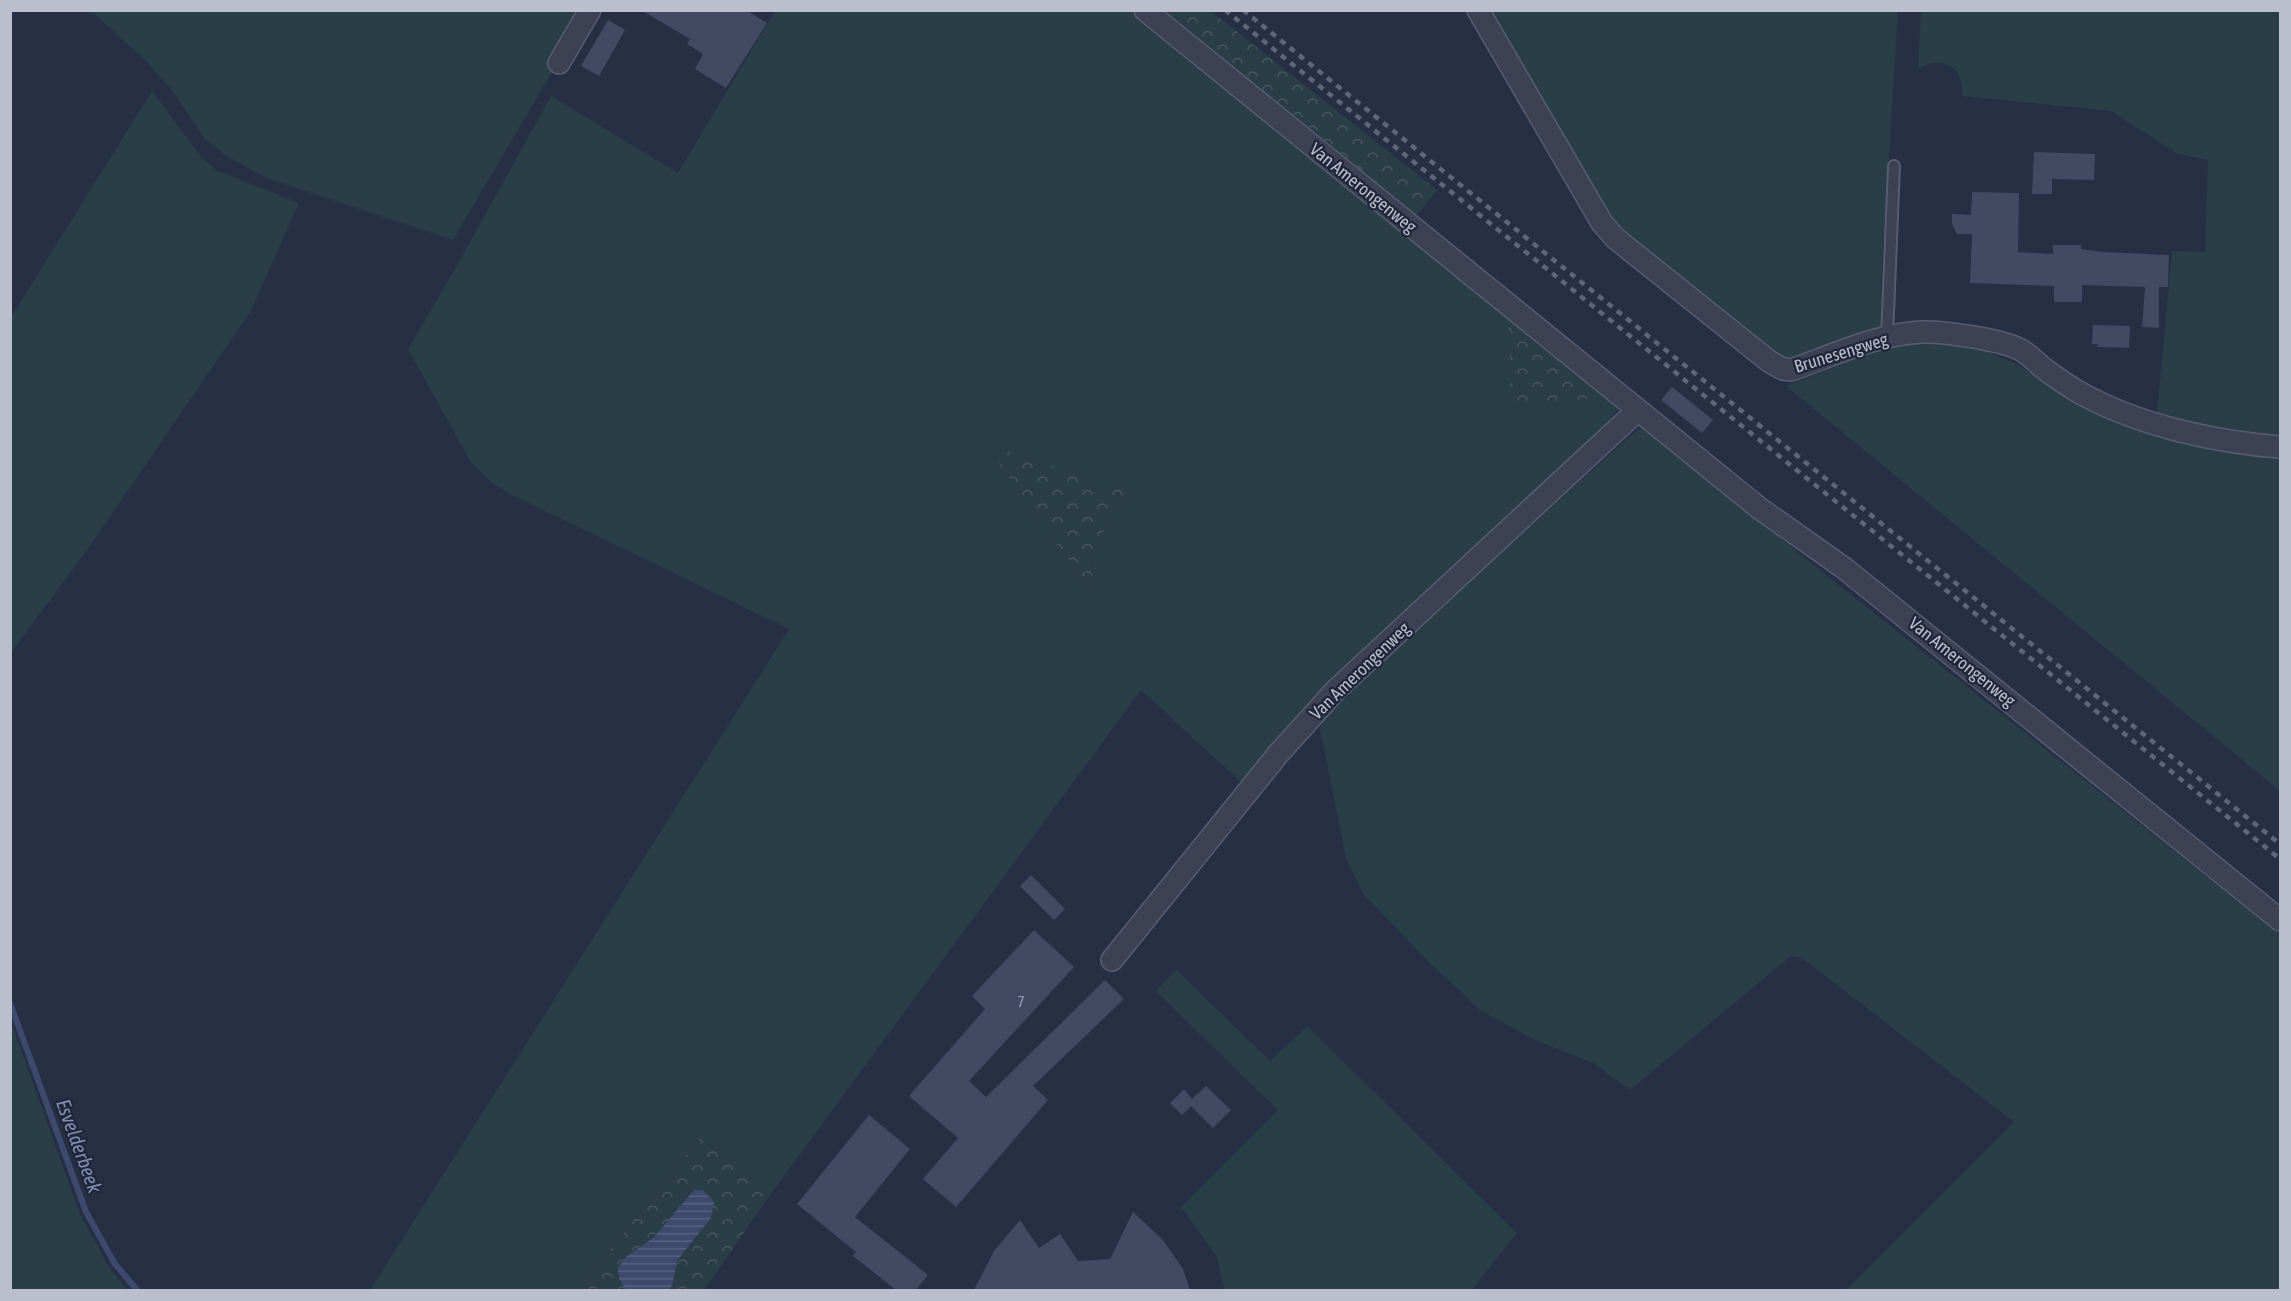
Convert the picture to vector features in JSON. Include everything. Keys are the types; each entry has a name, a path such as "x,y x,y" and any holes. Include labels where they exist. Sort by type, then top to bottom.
{"street":[{"path":"559,63 590,10"},
{"name":"Van Amerongenweg","path":"1144,10 1759,508 1844,568 2280,920"},
{"name":"Brunesengweg","path":"1478,10 1602,223 1615,238 1770,362 1783,369 1791,370 1856,346 1887,338 1922,332 1956,335 2020,349 2074,389 2110,407 2188,434 2280,447"},
{"name":"Van Amerongenweg","path":"1112,960 1279,753 1336,690 1638,410"}],"lane":[{"path":"1887,338 1894,166"}],"green space":[{"path":"91,11 588,11 453,240 266,178 225,155 205,139 170,88 145,60"},
{"path":"775,11 1138,11 1617,395 1623,403 1596,435 1245,786 1141,690 765,1202 760,1185 700,1138 578,1290 370,1290 789,629 510,494 491,482 470,461 408,349 551,96 678,173","holes":["986,445 1130,493 1117,507 1099,543 1092,565 1093,591"]},
{"path":"1166,11 1211,11 1437,190 1417,215"},
{"path":"1489,11 1898,11 1881,283 1882,330 1782,365 1621,232"},
{"path":"1921,11 2280,11 2280,439 2185,423 2157,414 2172,251 2205,252 2208,160 2178,154 2111,111 1962,96 1959,77 1950,66 1936,63 1918,69"},
{"path":"152,91 202,158 218,171 299,203 251,311 90,546 11,653 11,317"},
{"path":"1508,307 1617,395 1511,408"},
{"path":"1914,342 1977,348 2015,363 2050,386 2280,456 2280,791 1786,386 1863,356"},
{"path":"1644,427 1815,566 2280,935 2280,1290 1846,1290 2014,1122 1802,958 1791,956 1630,1090 1593,1063 1531,1038 1480,1010 1431,964 1364,895 1346,858 1319,724 1444,604 1638,429"},
{"path":"985,444 1131,492 1112,515 1099,544 1092,566 1093,591 1088,587"},
{"path":"1176,969 1270,1061 1307,1026 1517,1233 1472,1290 1224,1290 1217,1257 1181,1207 1278,1110 1156,991"},
{"path":"11,1022 80,1214 109,1267 127,1290 11,1290"},
{"path":"700,1138 761,1185 765,1202 704,1290 668,1290 672,1286 676,1261 697,1238 703,1190 694,1190 654,1237 639,1247 619,1279 626,1290 578,1290"}],"water":[{"path":"694,1190 703,1190 714,1202 711,1218 677,1261 672,1286 668,1290 626,1290 619,1279 618,1268 626,1257 654,1237"}],"building":[{"path":"641,10 746,10 767,23 726,88 695,69 703,54 687,44 690,39"},
{"path":"608,20 625,30 599,76 581,66"},
{"path":"2034,152 2095,154 2094,180 2052,179 2052,194 2032,194"},
{"path":"1972,192 2019,193 2018,252 2053,254 2053,245 2081,245 2081,249 2103,252 2169,255 2168,287 2159,287 2159,328 2142,327 2145,287 2082,285 2082,302 2054,302 2054,286 1970,283 1972,234 1957,234 1952,224 1952,214 1971,215"},
{"path":"2093,325 2130,326 2129,348 2097,347 2098,344 2092,344"},
{"path":"1672,387 1713,420 1702,433 1661,400"},
{"path":"1031,875 1065,909 1054,920 1020,886"},
{"path":"1034,930 1074,967 969,1081 986,1097 1105,980 1124,999 1033,1086 1048,1100 956,1207 923,1179 958,1138 909,1096 985,1009 972,996"},
{"path":"1206,1086 1231,1110 1213,1128 1191,1106 1182,1115 1170,1103 1184,1089 1192,1099"},
{"path":"869,1115 910,1149 855,1217 928,1275 916,1290 896,1290 853,1256 856,1252 797,1204"},
{"path":"1133,1212 1163,1240 1183,1269 1190,1290 974,1290 994,1251 1020,1220 1039,1248 1060,1234 1078,1261 1110,1259"}],"waterway":[{"name":"Esvelderbeek","path":"10,1003 86,1212 115,1264 137,1290"}],"railway":[{"path":"1225,10 2280,859"},
{"path":"1243,10 2280,844"}]}
